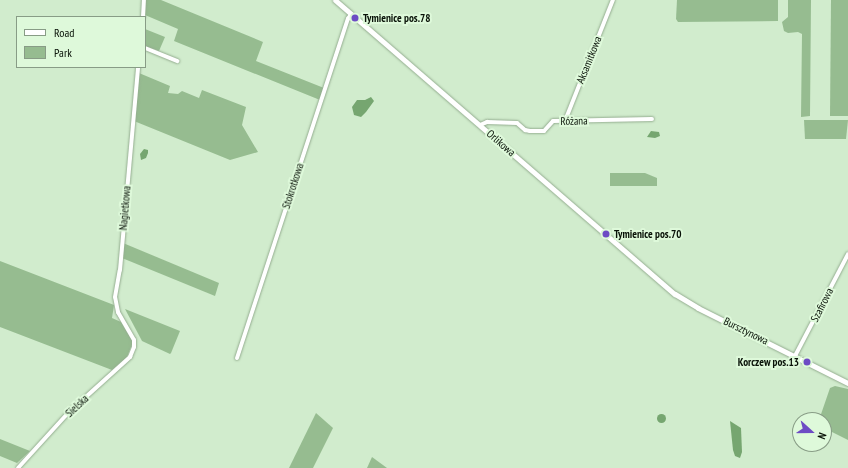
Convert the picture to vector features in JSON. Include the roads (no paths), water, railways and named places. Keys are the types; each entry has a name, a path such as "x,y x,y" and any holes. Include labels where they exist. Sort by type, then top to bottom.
{"street":[{"path":"142,16 144,0"},
{"name":"Orlikowa","path":"334,0 667,287"},
{"name":"Aksamitkowa","path":"565,121 613,0"},
{"name":"Stokrotkowa","path":"237,358 345,27 351,14"},
{"path":"146,48 177,61"},
{"name":"Nagietkowa","path":"135,344 118,312 115,297 119,278 138,68"},
{"name":"Różana","path":"480,125 487,122 517,123 525,130 544,131 553,121 652,120"},
{"name":"Szafirowa","path":"795,356 848,254"},
{"name":"Bursztynowa","path":"667,287 698,308 848,383"},
{"name":"Sielska","path":"18,468 68,413 130,357 135,344"}],"place":[{"name":"Tymienice pos.78","path":"355,18"},
{"name":"Tymienice pos.70","path":"606,234"},
{"name":"Korczew pos.13","path":"807,362"}]}
